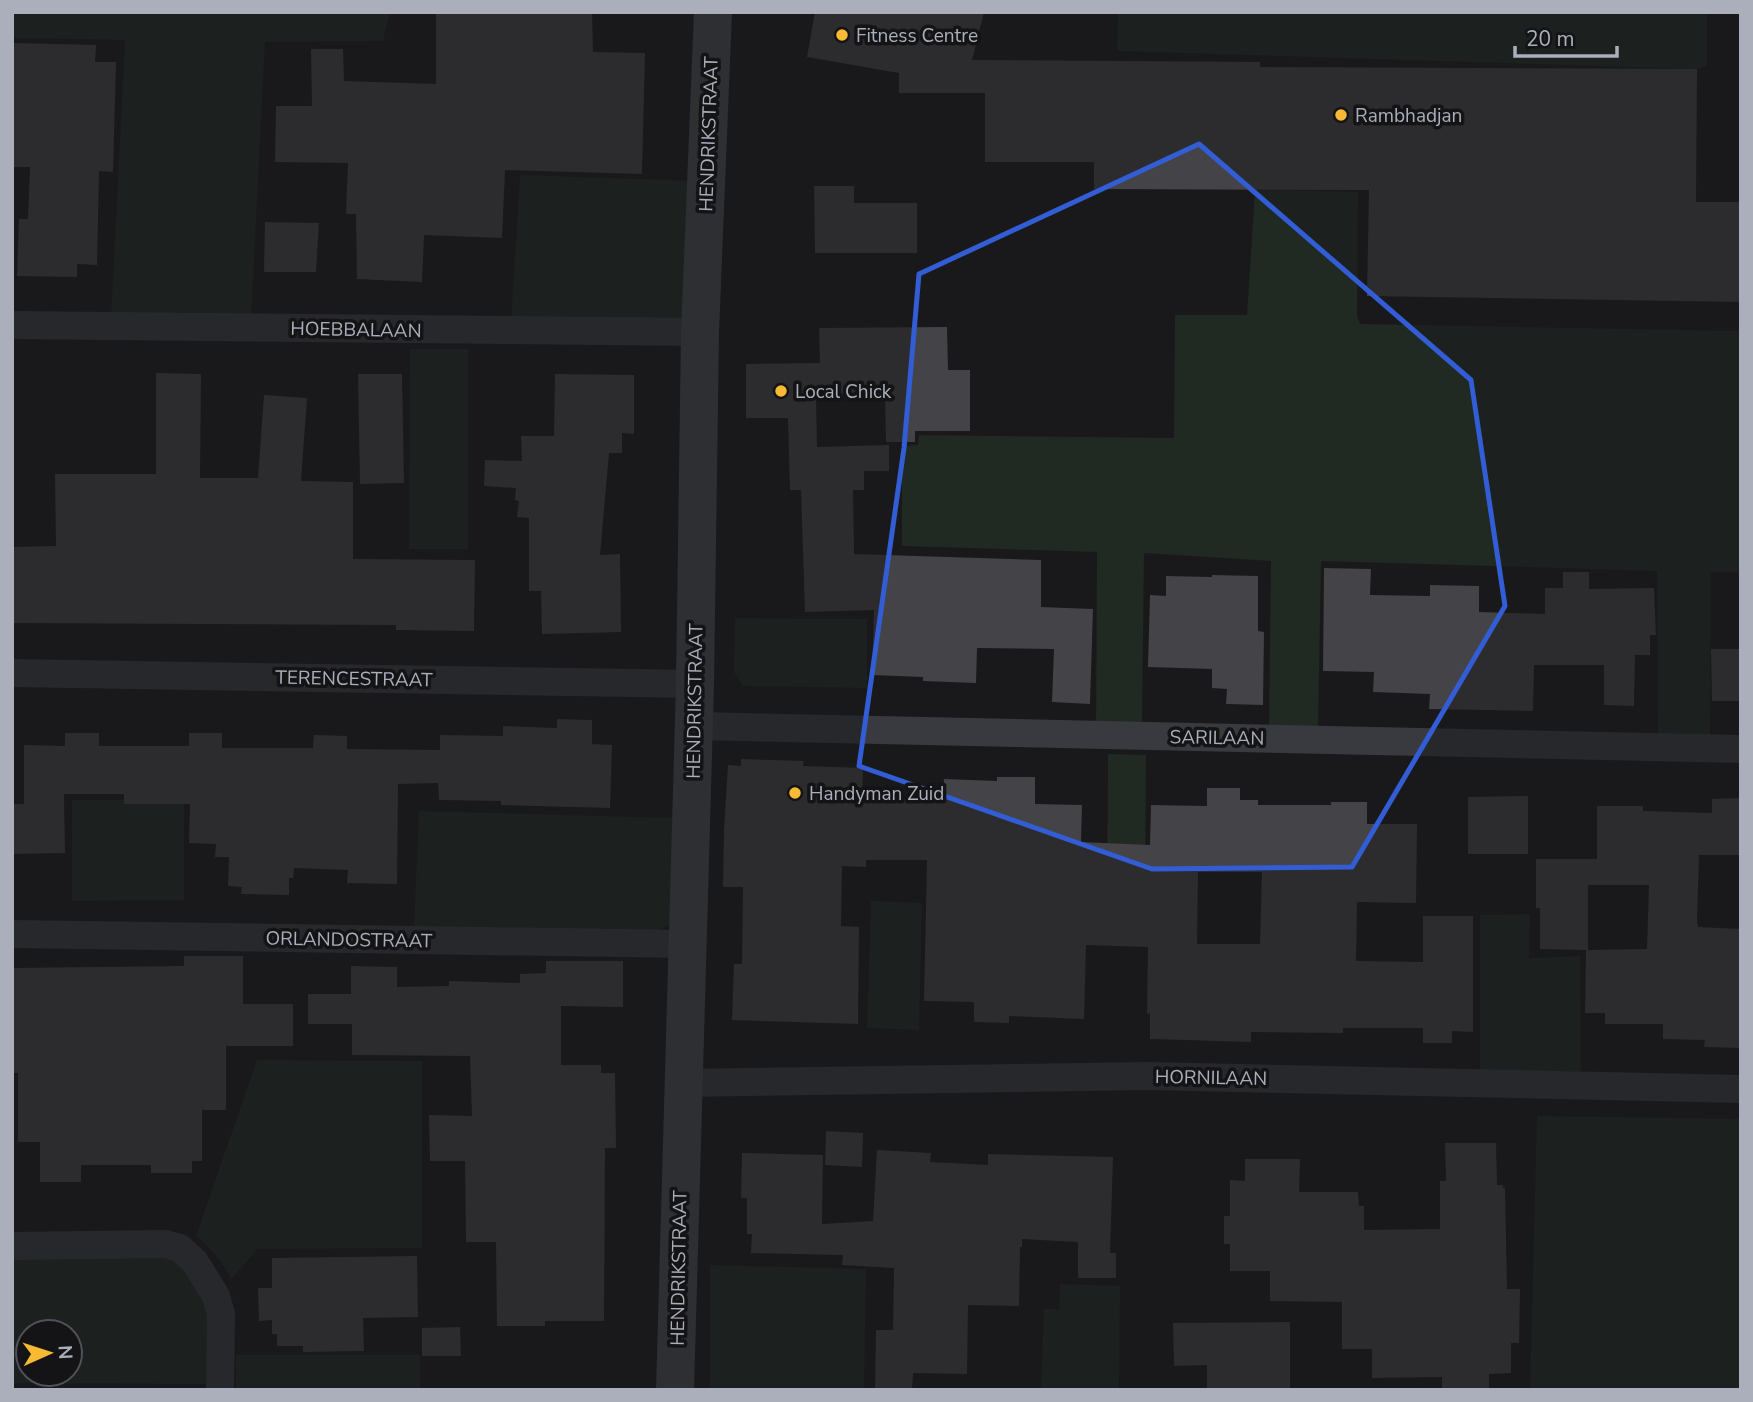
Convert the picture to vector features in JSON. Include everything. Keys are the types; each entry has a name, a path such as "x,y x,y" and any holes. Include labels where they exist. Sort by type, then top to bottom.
{"street":[{"name":"HENDRIKSTRAAT","path":"675,1390 694,726 701,332 713,12"},
{"name":"HOEBBALAAN","path":"12,326 701,332"},
{"name":"TERENCESTRAAT","path":"12,673 695,684"},
{"name":"SARILAAN","path":"694,726 1741,749"},
{"name":"ORLANDOSTRAAT","path":"12,934 687,944"},
{"name":"HORNILAAN","path":"682,1083 1148,1076 1741,1089"},
{"path":"12,1247 165,1244 180,1248 195,1262 216,1296 221,1314 220,1390"}],"highlighted area":[{"path":"1199,144 1471,380 1505,606 1352,867 1152,869 859,766 904,448 919,274"}],"shaded area":[{"path":"12,12 390,12 383,41 265,42 251,318 111,318 125,40 12,38"},
{"path":"1118,12 1707,12 1707,66 1697,69 1117,51"},
{"path":"520,175 696,181 685,320 511,320"},
{"path":"1255,190 1358,192 1357,316 1360,324 1741,331 1741,572 1711,572 1710,736 1658,734 1657,571 1321,561 1318,731 1269,730 1271,561 1144,553 1142,723 1096,722 1097,552 902,546 902,446 918,445 919,435 1174,438 1175,315 1247,315"},
{"path":"410,349 468,349 468,549 409,549"},
{"path":"735,618 867,619 867,688 743,686 734,672"},
{"path":"1108,754 1146,755 1145,894 1107,894"},
{"path":"72,800 184,800 184,900 72,901"},
{"path":"419,811 674,818 672,916 668,925 661,930 414,928"},
{"path":"871,901 922,903 919,1030 867,1028"},
{"path":"1530,914 1529,958 1580,956 1581,1071 1480,1071 1480,915"},
{"path":"257,1060 422,1061 422,1248 258,1249 231,1279 216,1255 196,1236"},
{"path":"1537,1116 1741,1119 1741,1390 1530,1390"},
{"path":"150,1251 177,1259 208,1302 209,1384 84,1383 84,1318 14,1318 12,1383 12,1255"},
{"path":"710,1265 866,1269 864,1390 710,1390"},
{"path":"1060,1284 1120,1286 1119,1390 1041,1390 1044,1309 1059,1309"},
{"path":"236,1355 420,1355 420,1390 236,1390"}],"building":[{"path":"436,12 592,12 593,52 645,53 642,174 505,170 502,238 424,235 422,282 357,279 356,214 346,214 348,163 275,162 276,106 312,106 311,49 343,49 344,81 436,84"},
{"name":"Rambhadjan","path":"815,12 984,12 972,60 1260,62 1260,67 1697,69 1696,202 1741,202 1741,302 1367,296 1369,190 1094,189 1094,162 985,162 985,93 899,93 899,73 807,57"},
{"path":"13,43 96,45 95,62 116,62 113,172 99,171 97,265 77,264 77,277 17,276 19,219 28,219 30,167 12,167"},
{"path":"814,186 854,186 854,203 917,203 917,253 815,253"},
{"path":"265,222 319,223 316,272 264,272"},
{"path":"947,327 948,370 970,370 970,431 915,431 915,442 886,442 885,395 816,396 817,447 889,445 889,471 864,471 864,490 853,490 854,554 1041,560 1041,607 1093,609 1090,704 1052,702 1054,649 977,648 976,683 872,675 874,610 805,612 801,490 790,490 788,418 746,418 746,364 820,363 819,328"},
{"path":"156,373 201,374 200,478 258,478 264,395 307,398 301,481 353,482 353,559 475,560 474,631 396,630 396,625 12,623 12,547 56,546 55,474 156,474"},
{"path":"358,374 402,374 404,483 360,484"},
{"path":"555,374 634,375 634,434 622,433 622,453 609,453 600,555 620,554 621,632 542,634 541,591 529,591 529,518 517,517 519,501 515,500 516,488 484,486 485,460 522,461 521,436 554,436"},
{"path":"1324,568 1371,569 1370,595 1430,596 1430,585 1479,586 1479,612 1545,614 1545,588 1563,588 1563,572 1589,572 1589,589 1654,588 1656,635 1650,635 1650,655 1635,655 1634,706 1604,705 1604,665 1534,665 1533,711 1429,709 1430,694 1373,692 1374,672 1323,671"},
{"path":"1166,576 1258,576 1258,631 1264,632 1263,705 1226,704 1227,689 1212,688 1212,669 1148,667 1150,595 1166,596"},
{"path":"1711,649 1741,649 1741,701 1712,701"},
{"path":"557,719 592,720 592,744 612,745 610,808 439,800 438,783 398,784 397,884 347,883 348,870 294,868 293,878 289,878 289,895 241,894 242,887 228,886 229,857 215,857 216,844 189,843 190,804 124,804 124,794 64,794 65,853 12,854 12,804 24,804 24,745 65,746 65,733 99,733 99,746 189,746 189,733 222,733 222,748 313,748 314,735 347,736 347,749 440,750 440,735 503,736 503,726 557,728"},
{"path":"741,759 804,761 803,766 863,768 862,800 943,798 944,779 997,781 997,777 1035,777 1035,804 1082,805 1081,842 1150,845 1151,805 1207,806 1207,788 1240,788 1240,800 1258,800 1258,805 1367,802 1367,824 1417,824 1416,903 1357,902 1356,961 1423,962 1423,916 1473,916 1473,1032 1452,1031 1452,1043 1423,1043 1423,1028 1343,1028 1343,1033 1251,1032 1251,1042 1150,1039 1150,1013 1147,1014 1148,947 1086,945 1084,1019 1009,1016 1009,1023 974,1022 974,1002 924,1001 927,860 866,860 866,867 842,866 841,926 859,927 858,1024 732,1020 734,964 742,964 743,887 723,887 724,831 728,765 741,766","holes":["1198,872 1262,872 1260,944 1197,944"]},
{"path":"1528,796 1528,854 1468,854 1468,797"},
{"path":"1741,798 1741,855 1699,855 1697,920 1698,927 1741,929 1741,1048 1704,1047 1705,1040 1663,1039 1663,1024 1605,1024 1605,1013 1585,1013 1586,950 1540,949 1540,908 1536,908 1536,859 1597,859 1597,806 1643,806 1643,811 1712,813 1712,799","holes":["1588,885 1649,885 1647,949 1588,950"]},
{"path":"184,956 243,956 243,1004 293,1004 293,1046 226,1046 226,1110 202,1110 202,1161 192,1161 192,1173 151,1173 151,1165 81,1165 81,1182 40,1182 40,1142 18,1142 18,1073 12,1073 12,968 184,966"},
{"path":"546,961 623,961 623,1007 561,1006 561,1065 601,1065 601,1073 615,1073 616,1148 605,1148 604,1321 545,1321 545,1326 497,1326 496,1242 466,1242 465,1161 430,1161 429,1115 472,1116 470,1056 352,1055 352,1024 308,1024 308,994 351,994 351,966 397,967 397,987 449,986 449,981 520,983 520,974 546,973"},
{"path":"826,1131 863,1133 862,1167 825,1165"},
{"path":"1445,1143 1496,1143 1497,1185 1503,1185 1505,1188 1507,1289 1520,1289 1519,1343 1511,1343 1511,1373 1489,1374 1489,1390 1442,1390 1442,1377 1372,1378 1372,1349 1342,1349 1342,1302 1270,1301 1270,1271 1230,1271 1230,1244 1224,1244 1224,1216 1230,1216 1230,1180 1245,1181 1245,1159 1300,1159 1299,1192 1358,1192 1359,1206 1364,1206 1364,1230 1440,1229 1440,1181 1446,1181"},
{"path":"877,1150 931,1153 930,1162 988,1165 988,1154 1113,1157 1110,1253 1116,1253 1116,1278 1078,1278 1078,1242 1022,1239 1019,1306 968,1305 967,1374 913,1373 912,1390 875,1390 876,1330 893,1330 894,1268 842,1265 843,1255 751,1253 752,1234 747,1234 747,1198 741,1198 742,1153 823,1155 822,1224 873,1221"},
{"path":"417,1256 418,1317 363,1318 364,1351 303,1352 303,1346 277,1346 277,1334 272,1334 272,1320 259,1321 258,1288 272,1288 272,1258"},
{"path":"1290,1322 1290,1390 1207,1390 1207,1365 1174,1366 1173,1323"},
{"path":"460,1327 461,1356 422,1356 422,1328"}],"place":[{"name":"Fitness Centre","path":"842,35"},
{"name":"Rambhadjan","path":"1341,115"},
{"name":"Local Chick","path":"781,391"},
{"name":"Handyman Zuid","path":"795,793"}]}
